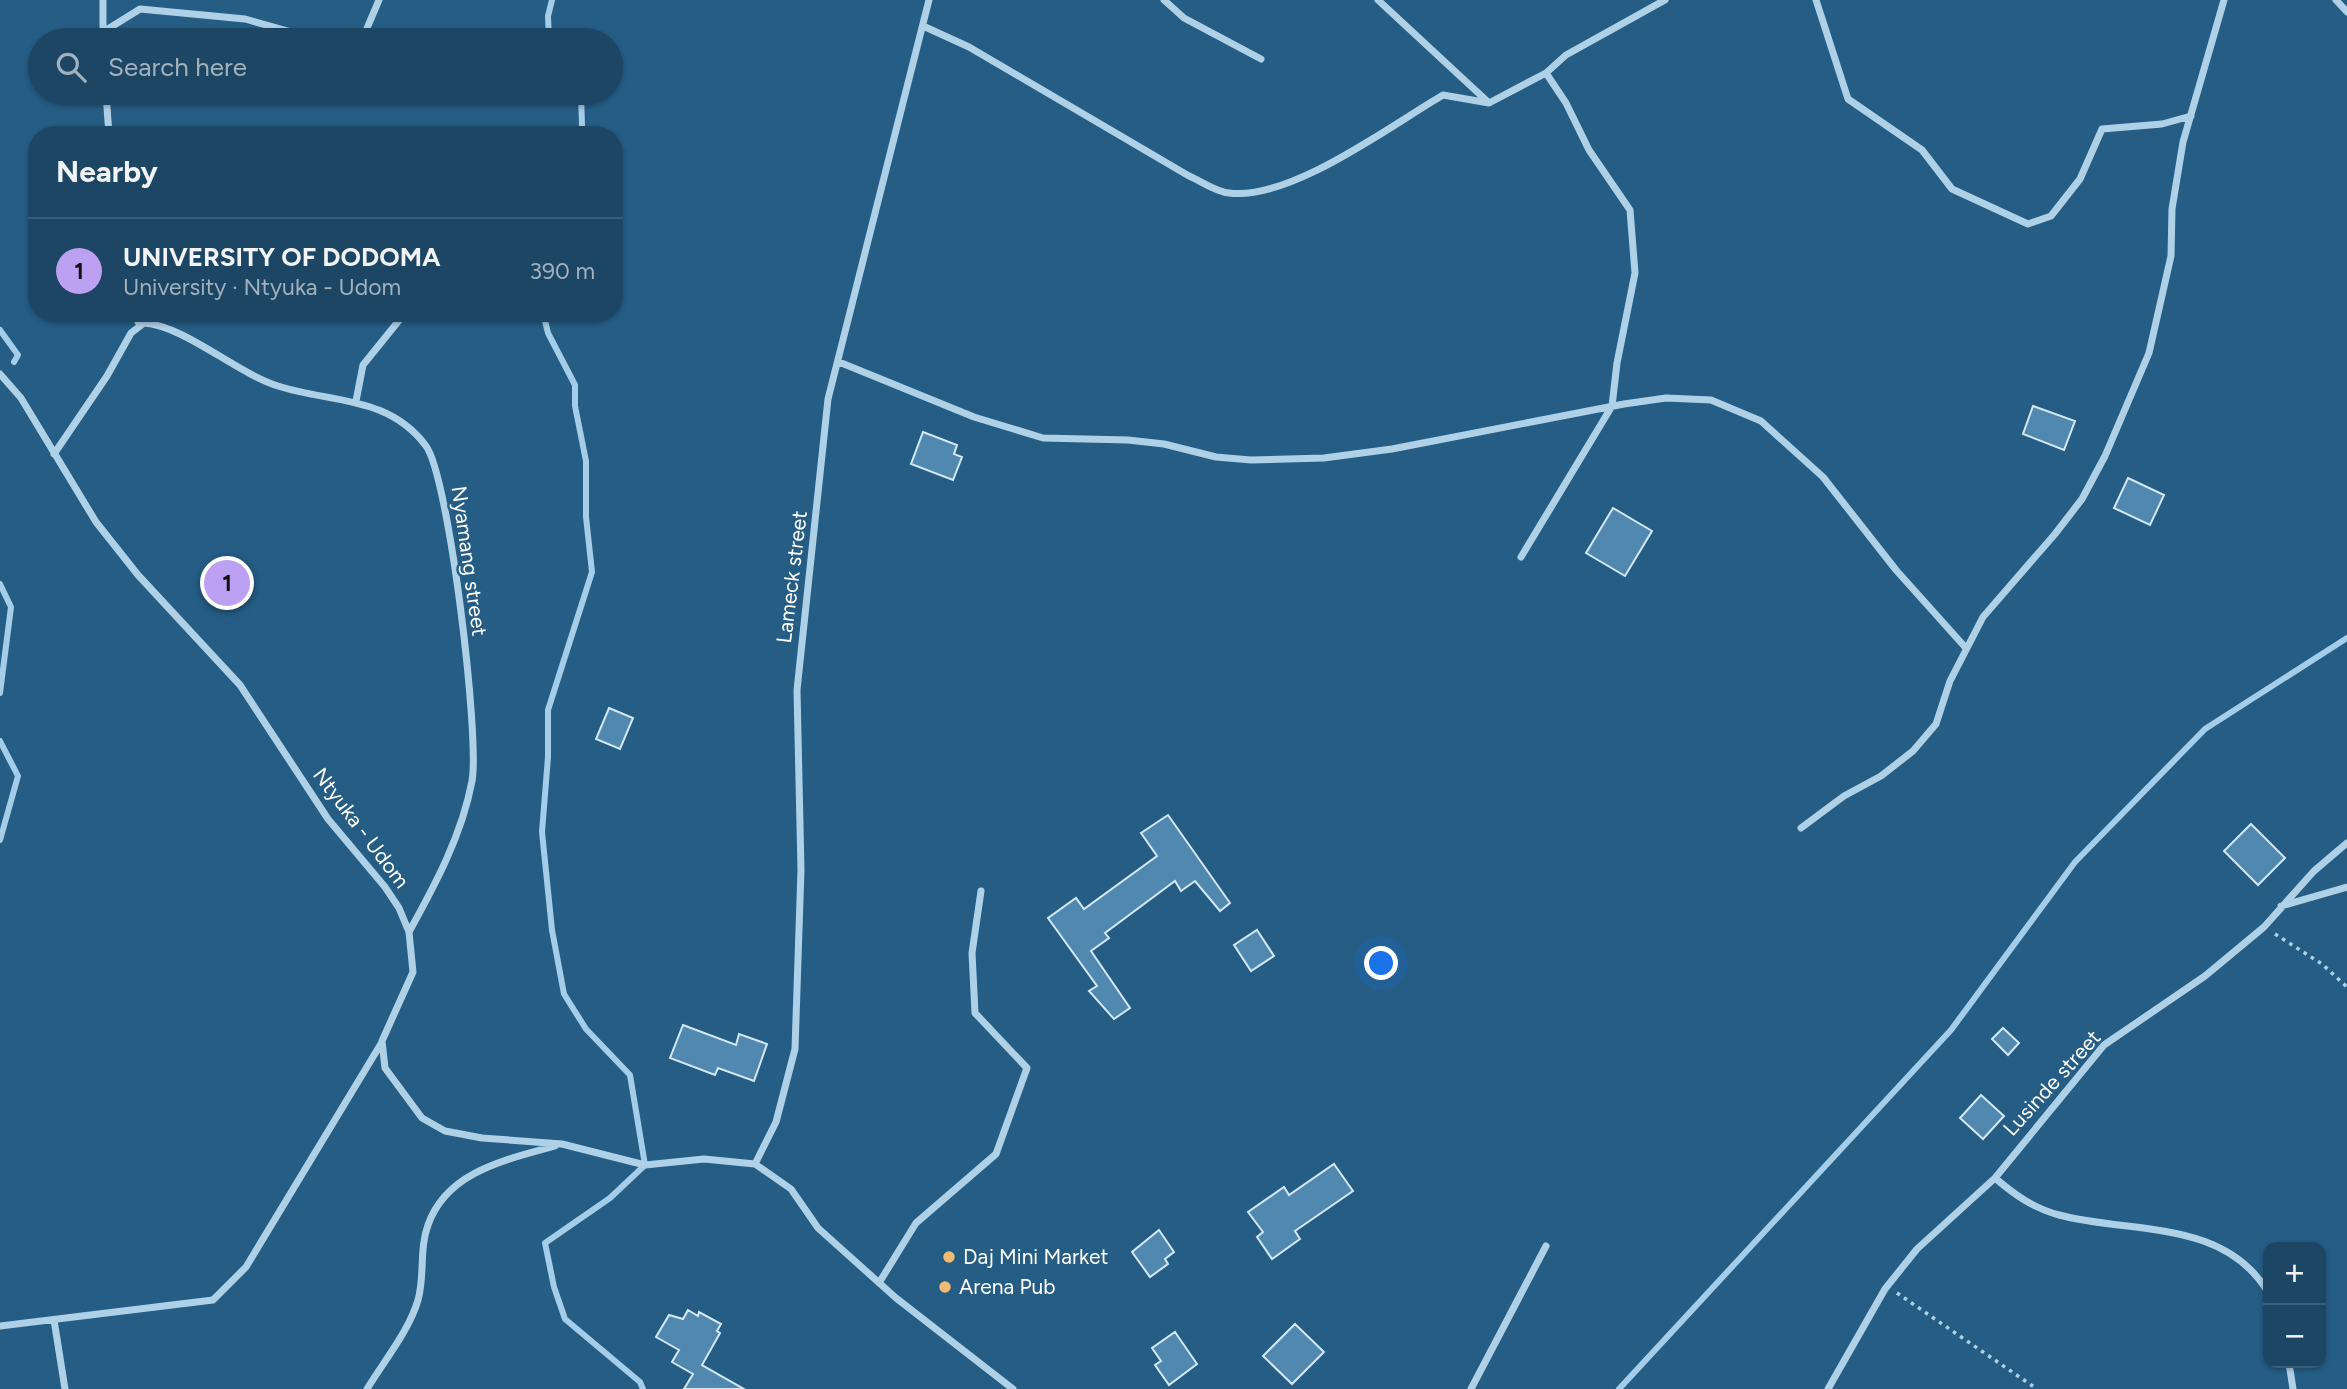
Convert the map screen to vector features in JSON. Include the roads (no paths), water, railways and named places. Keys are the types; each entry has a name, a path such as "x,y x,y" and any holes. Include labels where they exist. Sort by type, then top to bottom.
{"street":[{"path":"103,0 103,28"},
{"path":"367,28 379,0"},
{"name":"Lameck street","path":"755,1164 776,1122 795,1049 801,870 797,690 828,399 929,0"},
{"path":"1164,0 1184,18 1261,59"},
{"path":"1378,0 1489,103"},
{"path":"923,26 969,47 1189,176 1228,193 1260,191 1299,180 1443,95 1489,103 1546,74 1566,55 1665,0"},
{"path":"1816,0 1848,99 1922,150 1952,189 2028,224 2051,216 2073,188 2102,129 2162,124 2191,116"},
{"path":"1801,828 1844,796 1881,776 1913,751 1936,723 1965,647 1983,617 2029,566 2082,499 2131,400 2149,353 2171,256 2172,209 2191,116 2224,0"},
{"path":"2336,0 2347,12"},
{"path":"114,28 140,9 245,19 277,28"},
{"path":"1521,557 1612,406 1635,273 1630,210 1589,150 1566,103 1546,74"},
{"path":"107,105 108,126"},
{"path":"54,454 107,376 131,332 140,326 138,322"},
{"path":"356,401 363,365 398,322"},
{"name":"Nyamang street","path":"140,326 144,323 155,323 278,386 356,401 401,422 427,447 443,487 472,710 472,780 461,822 436,883 409,932"},
{"path":"839,362 974,417 1043,438 1140,442 1216,457 1251,460 1324,458 1392,449 1666,398 1711,400 1761,421 1823,477 1896,570 1965,647"},
{"name":"Ntyuka - Udom","path":"0,374 21,398 96,522 138,575 240,685 328,819 385,887 409,932 413,972 382,1041 246,1267 213,1300 0,1326"},
{"name":"Lusinde street","path":"1828,1389 1885,1289 1916,1250 1995,1178 2104,1045 2205,976 2264,927 2314,871 2347,843"},
{"path":"2281,906 2347,887"},
{"path":"879,1283 916,1223 996,1154 1027,1068 975,1013 972,953 981,891"},
{"path":"382,1041 386,1068 422,1118 445,1131 482,1138 562,1144 645,1165 704,1159 755,1164 791,1189 818,1228 879,1283 1013,1389"},
{"path":"367,1389 418,1299 428,1224 442,1200 464,1179 497,1162 562,1144"},
{"path":"1995,1178 2018,1198 2058,1215 2172,1230 2197,1238 2246,1265 2263,1286"},
{"path":"1471,1389 1546,1246"},
{"path":"54,1320 65,1389"},
{"path":"2290,1368 2293,1389"}],"waterway":[{"path":"548,28 552,0"},
{"path":"581,105 582,126"},
{"path":"545,322 548,333 575,385 575,406 586,461 586,517 592,572 548,710 548,757 542,832 552,930 564,994 586,1029 630,1075 645,1165 610,1198 545,1243 554,1287 565,1319 640,1382 643,1389"},
{"path":"0,330 18,355 14,362"},
{"path":"0,584 11,607 0,693"},
{"path":"1619,1389 1951,1030 2075,862 2205,729 2347,638"},
{"path":"0,741 18,776 0,840"}],"place":[{"name":"UNIVERSITY OF DODOMA","path":"227,583"},
{"name":"Daj Mini Market","path":"949,1257"},
{"name":"Arena Pub","path":"945,1287"}]}
